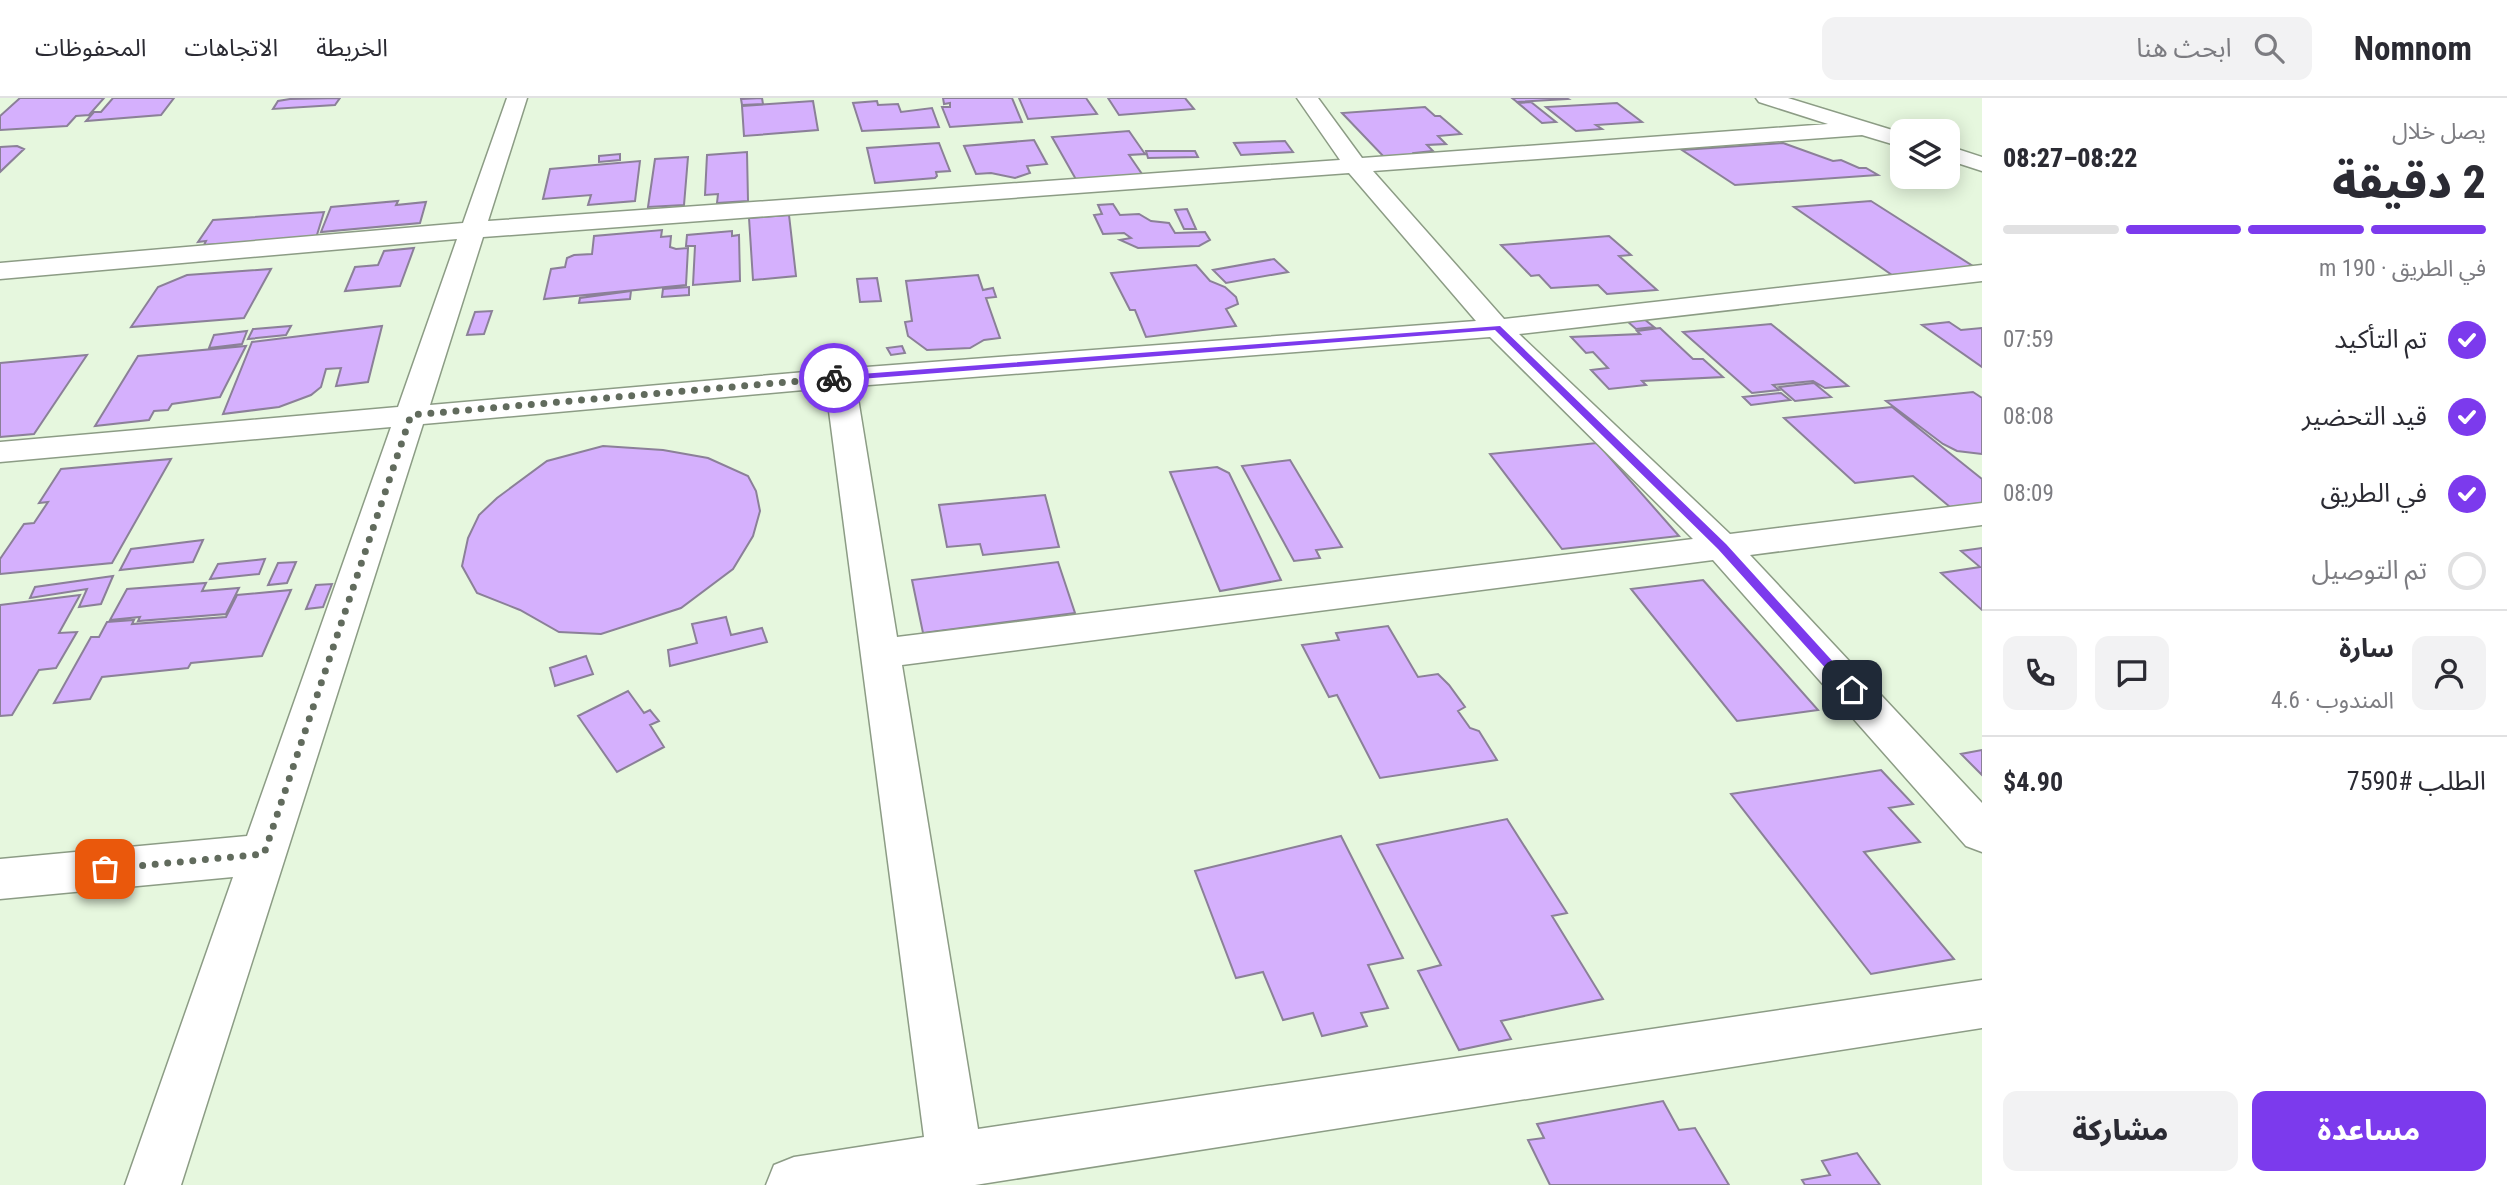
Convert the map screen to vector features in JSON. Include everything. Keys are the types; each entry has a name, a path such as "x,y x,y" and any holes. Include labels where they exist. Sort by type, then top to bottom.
{"street":[{"path":"153,1185 517,98"},
{"path":"1307,98 1357,167 1497,328 1722,547 1982,833"},
{"path":"1766,98 1890,136"},
{"path":"0,271 472,230 1863,128"},
{"path":"1960,157 1982,164"},
{"path":"0,452 840,378 1497,328 1982,273"},
{"path":"840,378 955,1161"},
{"path":"882,653 1982,514"},
{"path":"0,879 264,854"},
{"path":"794,1185 1982,1004"}],"building":[{"path":"20,98 104,98 89,115 76,116 67,126 0,130 0,116"},
{"path":"113,98 174,98 161,115 86,121 94,112 101,112"},
{"path":"340,98 335,105 273,109 278,101 290,99"},
{"path":"762,98 763,104 742,105 741,99"},
{"path":"943,98 1012,98 1022,122 950,127 942,107 950,107 950,103 944,104"},
{"path":"1019,98 1086,98 1097,114 1028,119"},
{"path":"1108,98 1185,98 1194,109 1119,115"},
{"path":"1512,98 1566,98 1568,99 1517,102"},
{"path":"813,101 818,130 744,136 742,106"},
{"path":"877,101 878,105 898,104 901,112 932,108 939,127 862,131 853,103"},
{"path":"1531,102 1556,122 1542,123 1518,103"},
{"path":"1617,103 1642,122 1596,125 1602,129 1576,131 1546,107"},
{"path":"1425,107 1461,134 1438,136 1446,144 1427,145 1433,151 1414,153 1417,156 1385,158 1342,113"},
{"path":"1129,131 1145,154 1129,155 1144,177 1078,183 1052,137"},
{"path":"1034,140 1047,164 1027,166 1030,173 1015,178 991,173 976,174 964,146"},
{"path":"1285,141 1293,152 1241,155 1234,143"},
{"path":"939,143 950,171 936,172 935,178 875,183 867,148"},
{"path":"1783,143 1833,161 1841,160 1859,168 1866,168 1878,175 1735,185 1682,150"},
{"path":"17,146 24,149 0,172 0,147"},
{"path":"1146,151 1195,151 1198,157 1148,158"},
{"path":"747,152 748,201 717,203 718,194 705,195 707,155"},
{"path":"620,154 620,160 599,162 599,156"},
{"path":"688,157 684,205 648,207 655,159"},
{"path":"640,161 635,201 588,205 591,195 543,199 550,169"},
{"path":"398,201 396,205 426,202 420,223 321,232 331,207"},
{"path":"1871,201 1976,268 1892,275 1794,207"},
{"path":"1113,204 1120,215 1139,214 1151,221 1169,223 1175,233 1205,232 1210,240 1199,246 1138,248 1120,240 1131,238 1124,233 1103,234 1094,215 1102,214 1098,205"},
{"path":"1187,209 1196,229 1184,229 1175,210"},
{"path":"324,212 316,238 204,245 206,241 198,242 213,220"},
{"path":"789,215 796,276 753,280 749,218"},
{"path":"662,230 661,237 671,236 670,247 688,248 686,285 544,299 551,269 565,267 567,258 574,255 592,254 594,236"},
{"path":"732,231 732,236 739,235 740,281 693,285 695,246 686,246 687,235"},
{"path":"1609,236 1631,255 1619,256 1657,290 1607,294 1598,285 1551,288 1539,275 1531,276 1501,245"},
{"path":"414,248 400,286 345,291 355,267 378,265 384,251"},
{"path":"1274,259 1288,272 1226,283 1213,270"},
{"path":"1196,265 1210,281 1225,287 1236,297 1238,304 1226,309 1236,326 1146,337 1135,310 1130,310 1111,273"},
{"path":"271,269 244,318 131,327 158,287 187,275"},
{"path":"978,275 983,290 993,288 996,297 986,298 1000,338 984,340 970,348 927,350 908,336 905,322 912,321 906,281"},
{"path":"877,278 881,301 860,302 857,279"},
{"path":"689,287 689,295 662,297 663,289"},
{"path":"631,291 630,299 579,303 580,298"},
{"path":"492,311 484,334 467,335 475,312"},
{"path":"1644,319 1654,327 1636,329 1627,321"},
{"path":"1949,322 1961,330 1982,328 1982,367 1922,325"},
{"path":"1771,324 1848,386 1825,388 1813,381 1773,385 1779,390 1752,393 1683,332"},
{"path":"291,326 286,335 248,339 253,329"},
{"path":"382,326 368,382 336,386 341,368 326,369 321,387 311,395 279,407 223,414 252,342"},
{"path":"1660,328 1693,359 1703,359 1723,377 1642,381 1646,385 1609,389 1591,370 1608,368 1593,352 1586,353 1571,337 1640,334 1637,331"},
{"path":"247,331 242,344 209,348 214,335"},
{"path":"246,346 220,397 172,404 168,410 154,411 149,420 95,426 138,356"},
{"path":"902,346 905,353 891,355 887,348"},
{"path":"87,355 34,434 0,437 0,363"},
{"path":"1814,383 1831,397 1795,401 1779,387"},
{"path":"1973,392 1982,398 1982,454 1957,451 1943,444 1886,401"},
{"path":"1781,393 1790,400 1751,405 1743,397"},
{"path":"1892,407 1982,479 1982,503 1950,507 1913,476 1855,483 1784,418"},
{"path":"1597,443 1679,536 1562,549 1490,454"},
{"path":"603,446 663,450 708,458 748,476 756,491 760,511 753,536 733,569 681,608 601,634 559,632 520,610 477,593 462,566 468,538 479,515 497,498 547,461"},
{"path":"171,459 112,563 0,574 0,559 24,524 34,523 48,502 39,503 61,469"},
{"path":"1290,460 1342,547 1316,550 1320,558 1294,561 1242,466"},
{"path":"1217,467 1229,473 1281,580 1220,591 1170,472"},
{"path":"1045,495 1059,547 983,555 980,544 947,547 939,505"},
{"path":"203,540 193,562 120,570 131,549"},
{"path":"1982,548 1982,610 1941,573 1980,567 1961,551"},
{"path":"265,559 259,574 210,579 218,564"},
{"path":"296,562 287,583 268,585 278,563"},
{"path":"1058,562 1075,613 923,633 912,580"},
{"path":"113,576 101,604 79,607 87,589 30,598 35,587"},
{"path":"1703,580 1818,710 1737,721 1631,589"},
{"path":"206,583 202,591 239,588 226,614 138,621 140,617 110,620 127,589"},
{"path":"332,584 323,607 306,609 316,585"},
{"path":"291,590 262,656 191,663 188,668 102,677 90,699 54,703 91,637 99,637 107,622 134,620 132,624 226,617 237,595"},
{"path":"80,595 59,633 77,632 56,668 39,670 12,715 0,716 0,605"},
{"path":"726,617 731,635 762,628 767,642 670,666 668,650 697,643 692,624"},
{"path":"1388,626 1418,677 1438,674 1449,685 1465,707 1458,711 1470,728 1479,731 1497,760 1380,778 1337,695 1329,697 1302,645 1339,640 1336,633"},
{"path":"586,656 593,674 555,686 550,668"},
{"path":"628,691 644,713 650,710 659,721 650,725 664,747 617,772 578,716"},
{"path":"1982,750 1982,775 1961,754"},
{"path":"1881,770 1913,804 1889,808 1920,842 1864,852 1954,959 1871,974 1731,794"},
{"path":"1507,819 1567,913 1552,916 1603,999 1501,1021 1511,1039 1459,1050 1418,971 1441,965 1377,845"},
{"path":"1341,836 1403,958 1368,965 1388,1008 1361,1013 1367,1026 1322,1036 1313,1013 1283,1020 1263,972 1236,978 1195,871"},
{"path":"1663,1101 1679,1130 1695,1128 1729,1185 1550,1185 1528,1140 1544,1138 1537,1124"},
{"path":"1857,1153 1880,1185 1805,1185 1802,1180 1830,1175 1822,1161"}],"way so far":[{"path":"105,869 264,854 411,415 834,378"}],"route":[{"path":"834,378 1497,328 1722,547 1852,690"}]}
